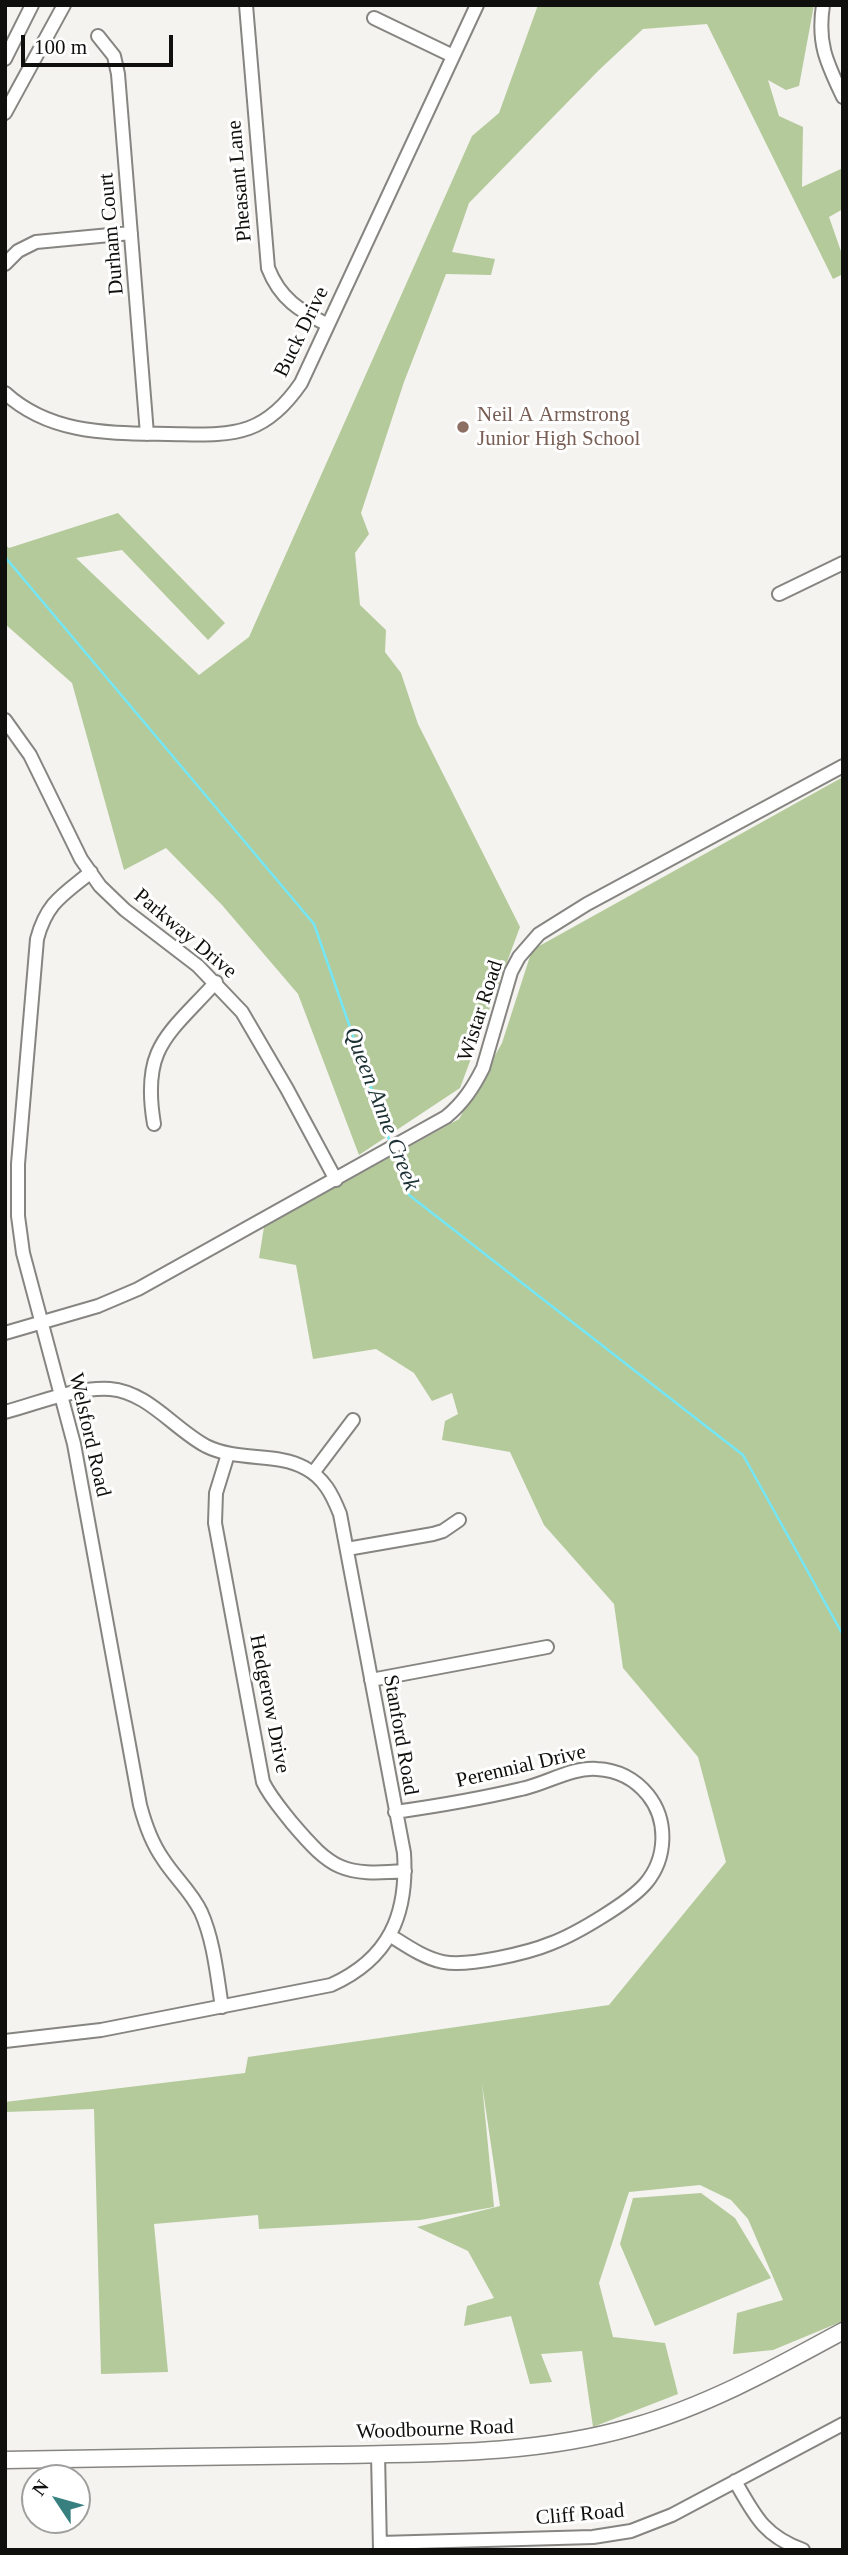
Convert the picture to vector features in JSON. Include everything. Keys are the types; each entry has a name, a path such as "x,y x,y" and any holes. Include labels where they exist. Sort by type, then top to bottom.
{"main road":[{"name":"Woodbourne Road","path":"5,2460 378,2454 506,2450 550,2445 632,2427 710,2399 843,2331"}],"street":[{"path":"5,59 33,5"},
{"path":"5,113 64,5"},
{"name":"Pheasant Lane","path":"246,5 268,268 281,294 291,305 328,324"},
{"name":"Buck Drive","path":"5,393 27,411 73,428 146,434 221,433 255,425 274,414 292,397 477,5"},
{"path":"823,5 821,43 825,59 843,97"},
{"path":"374,18 453,56"},
{"name":"Durham Court","path":"98,36 114,56 118,74 146,434"},
{"path":"5,264 18,251 36,242 131,233"},
{"path":"779,594 843,564"},
{"name":"Parkway Drive","path":"5,720 30,755 63,824 90,872 125,910 216,982 242,1012 255,1031 335,1180"},
{"name":"Wistar Road","path":"5,1333 98,1306 130,1293 446,1117 461,1105 483,1068 511,972 519,957 539,934 587,904 843,766"},
{"name":"Welsford Road","path":"90,872 47,912 37,939 17,1188 18,1216 23,1253 74,1444 139,1805 151,1839 163,1860 184,1883 201,1913 211,1947 222,2007"},
{"path":"154,1124 150,1081 155,1058 169,1033 216,982"},
{"name":"Stanford Road","path":"5,1412 90,1389 123,1391 146,1402 193,1438 228,1454 299,1465 324,1481 340,1514 405,1871 404,1893 391,1936 361,1969 331,1985 101,2030 5,2041"},
{"path":"313,1473 353,1420"},
{"name":"Hedgerow Drive","path":"228,1454 215,1493 215,1522 264,1782 281,1809 310,1845 336,1866 359,1873 405,1871"},
{"path":"347,1549 433,1534 443,1531 458,1520"},
{"path":"371,1679 547,1647"},
{"name":"Perennial Drive","path":"391,1936 419,1953 444,1962 469,1962 541,1948 565,1937 635,1894 657,1865 663,1837 656,1808 644,1790 627,1777 599,1769 578,1771 521,1789 395,1812"},
{"name":"Cliff Road","path":"380,2546 611,2535 631,2530 672,2515 843,2424"},
{"path":"378,2454 380,2546"},
{"path":"736,2481 763,2528 786,2544 803,2550"}],"green space":[{"path":"538,5 814,5 799,86 786,90 768,80 779,116 803,127 802,187 843,168 843,209 829,217 843,257 843,274 833,279 707,24 643,29 599,70 469,203 452,252 495,259 491,275 446,274 404,382 361,513 369,534 355,553 360,605 386,630 385,652 401,673 418,724 520,927 460,1088 359,1155 298,994 222,905 166,848 124,870 72,683 5,624 5,545 9,548 118,513 225,623 208,640 122,550 76,558 199,675 249,637 472,136 499,113"},
{"path":"843,777 843,2321 773,2350 733,2354 737,2313 783,2300 748,2219 731,2200 700,2185 629,2192 599,2283 613,2337 665,2343 678,2394 593,2427 582,2351 541,2354 552,2382 530,2384 511,2316 464,2326 467,2306 494,2298 468,2251 417,2227 500,2206 482,2084 494,2207 420,2220 259,2229 258,2215 154,2224 168,2372 101,2374 94,2109 5,2112 5,2102 245,2073 248,2057 609,2005 726,1862 698,1757 623,1668 614,1604 544,1525 510,1452 442,1440 445,1421 458,1414 452,1393 432,1401 414,1373 376,1349 313,1359 296,1265 259,1258 264,1227 459,1119 502,1043 532,950"},
{"path":"701,2193 735,2218 771,2278 655,2326 620,2244 633,2198"}],"waterway":[{"name":"Queen Anne Creek","path":"5,557 314,924 390,1142"},
{"name":"Queen Anne Creek","path":"394,1151 409,1195 743,1455 843,1635"}],"place":[{"name":"Neil A Armstrong Junior High School","path":"463,427"}]}
